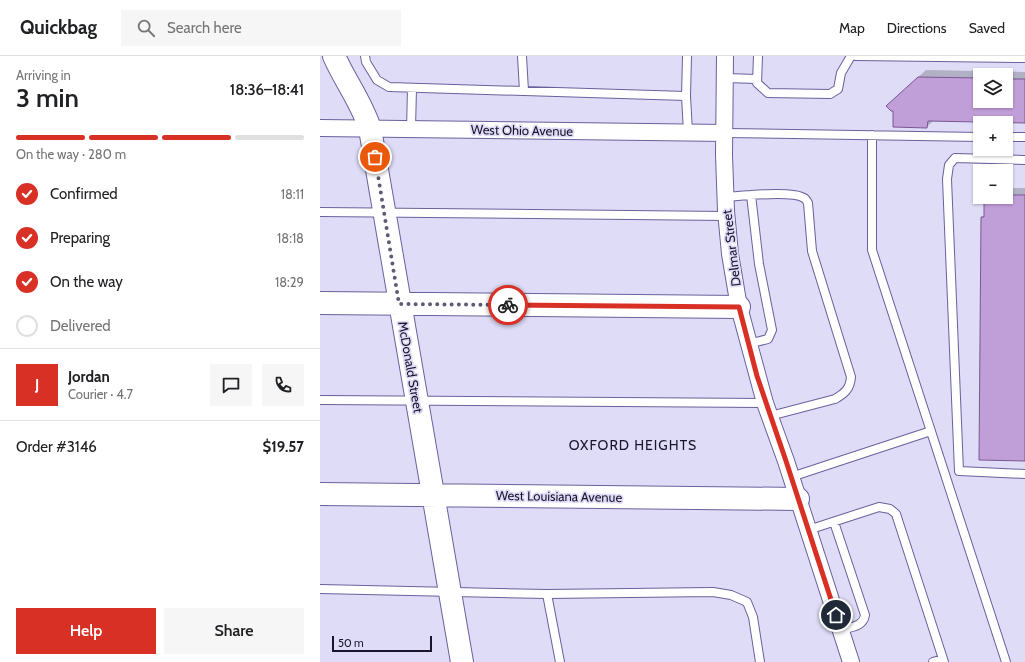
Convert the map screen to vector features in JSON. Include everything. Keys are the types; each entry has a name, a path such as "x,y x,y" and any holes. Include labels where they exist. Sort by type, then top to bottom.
{"street":[{"name":"McDonald Street","path":"334,56 365,112 370,129 462,662"},
{"name":"Delmar Street","path":"725,56 727,216 730,254 739,307 748,344 768,410 851,662"},
{"name":"West Ohio Avenue","path":"320,128 725,133"},
{"path":"320,304 739,307"},
{"name":"West Louisiana Avenue","path":"320,494 798,499"}],"lane":[{"path":"365,56 366,62 377,80 389,87 686,96"},
{"path":"522,56 524,91"},
{"path":"687,56 686,96 688,132"},
{"path":"758,56 757,84 768,94 830,94 838,89 841,72 850,56"},
{"path":"856,56 1025,58"},
{"path":"725,78 757,79"},
{"path":"411,129 412,88"},
{"path":"725,133 872,136 973,136"},
{"path":"872,136 872,250 1006,662"},
{"path":"1013,137 1025,137"},
{"path":"1025,160 955,158 949,165 947,179 959,470 1025,474"},
{"path":"320,400 768,410 835,399 845,394 849,389 851,377 812,251 808,203 805,198 795,195 751,195 726,197"},
{"path":"748,344 768,339 772,330 759,264 751,195"},
{"path":"320,212 727,216"},
{"path":"791,477 931,431"},
{"path":"808,530 879,507 890,509 896,514 943,660 932,662"},
{"path":"834,522 865,615 864,621 861,624 840,630"},
{"path":"320,589 546,594 685,594 712,592 731,595 747,602 753,617 760,662"},
{"path":"546,594 560,662"}],"building":[{"path":"918,77 973,78 973,108 1013,108 1013,79 1025,79 1025,123 1013,123 1013,116 973,116 973,122 928,121 927,128 893,127 893,111 886,106"},
{"path":"1013,195 1025,195 1025,461 979,460 981,217 984,217 984,204 1013,204"}],"way so far":[{"path":"375,157 399,304 508,305"}],"district":[{"name":"OXFORD HEIGHTS","path":"633,445"}],"route":[{"path":"508,305 739,307 757,376 836,615"}]}
